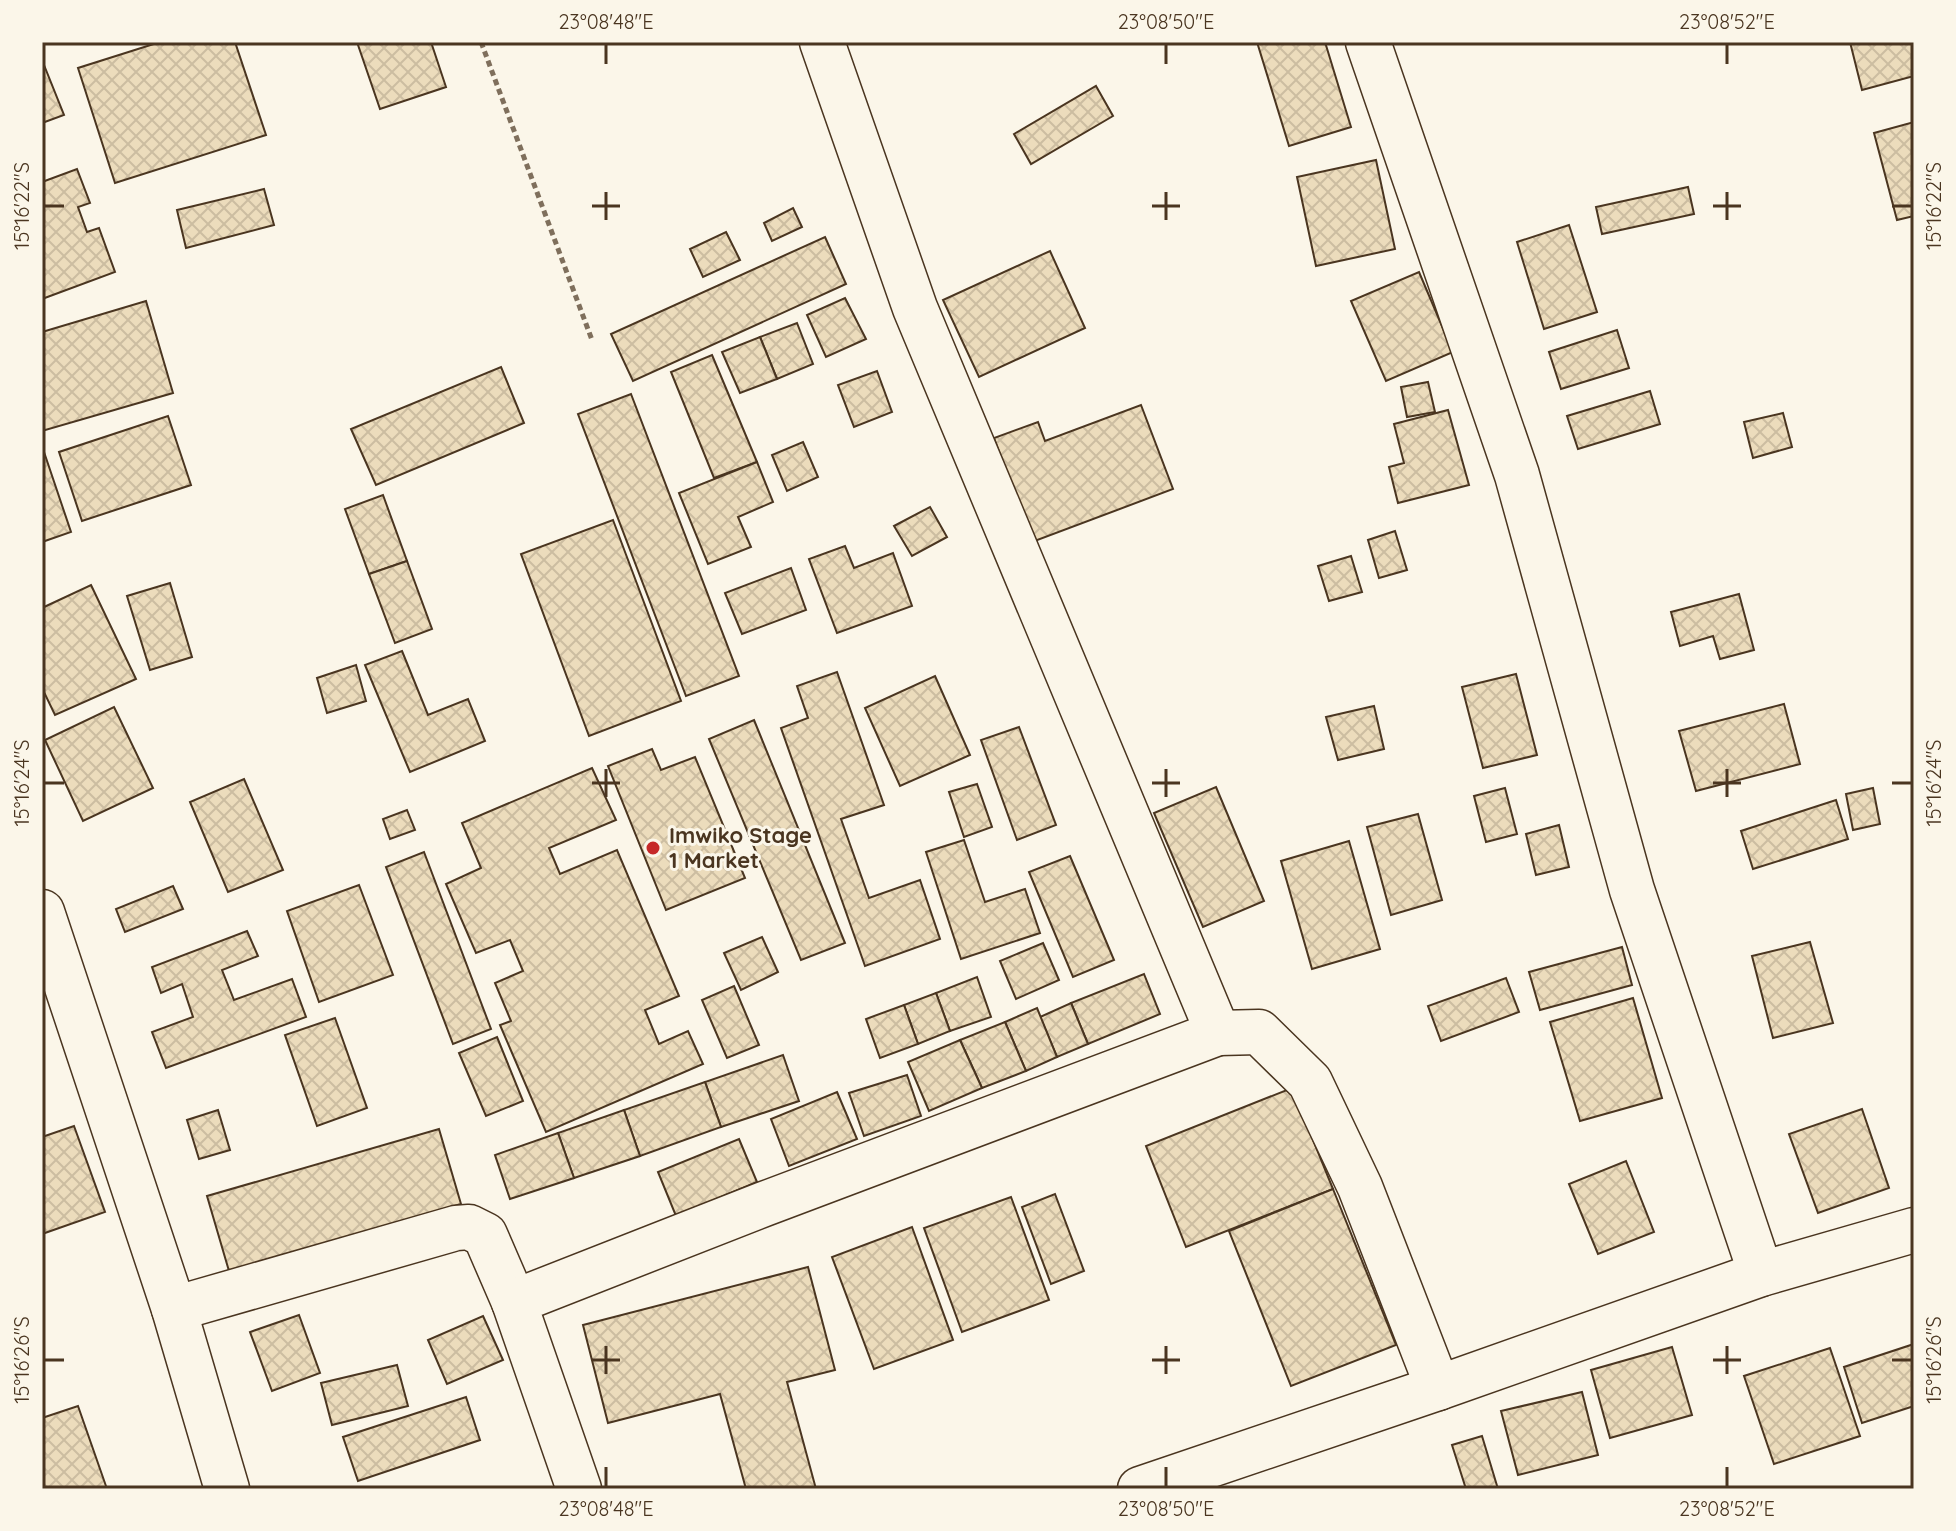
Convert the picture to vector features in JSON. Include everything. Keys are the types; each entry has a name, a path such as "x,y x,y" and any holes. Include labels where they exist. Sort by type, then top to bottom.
{"street":[{"path":"822,42 915,308 1218,1033"},
{"path":"1368,42 1517,475 1632,890 1761,1274"},
{"path":"42,912 174,1309 227,1489"},
{"path":"514,1302 778,1198 1218,1033 1259,1032 1310,1082 1360,1187 1438,1388"},
{"path":"174,1309 456,1228 469,1227 485,1235 514,1302 579,1489"},
{"path":"1140,1489 1761,1274 1914,1230"}],"path":[{"path":"481,42 592,340"}],"building":[{"path":"160,42 235,42 266,135 115,183 78,68"},
{"path":"357,42 431,42 446,87 380,109"},
{"path":"1257,42 1325,42 1351,127 1289,146"},
{"path":"1850,42 1914,42 1914,76 1862,90"},
{"path":"42,60 64,115 42,123"},
{"path":"1096,86 1113,116 1031,164 1014,134"},
{"path":"1914,122 1914,216 1897,220 1874,133"},
{"path":"1376,160 1395,249 1316,266 1297,177"},
{"path":"77,169 90,203 78,207 87,232 99,228 115,272 42,299 42,182"},
{"path":"1688,187 1694,214 1602,234 1596,207"},
{"path":"264,189 274,225 186,248 177,210"},
{"path":"793,208 802,227 772,241 764,223"},
{"path":"1569,225 1597,312 1544,329 1517,242"},
{"path":"726,232 740,260 703,277 690,249"},
{"path":"825,237 846,284 633,381 611,334"},
{"path":"1050,251 1085,328 979,377 943,300"},
{"path":"1419,272 1453,352 1386,381 1351,301"},
{"path":"845,298 866,339 826,357 807,315"},
{"path":"146,301 173,393 42,431 42,332"},
{"path":"797,323 813,364 777,379 760,337"},
{"path":"1617,330 1629,368 1561,389 1549,352"},
{"path":"760,337 777,379 740,393 722,352"},
{"path":"712,355 757,462 714,478 671,372"},
{"path":"501,367 524,423 376,485 351,429"},
{"path":"877,371 892,412 854,427 838,385"},
{"path":"1428,382 1435,412 1407,417 1401,387"},
{"path":"1650,391 1660,424 1578,449 1567,416"},
{"path":"631,394 739,676 686,696 578,414"},
{"path":"1141,405 1173,489 1032,542 994,438 1038,422 1045,441"},
{"path":"1448,410 1469,485 1398,503 1389,467 1404,463 1394,424"},
{"path":"1783,413 1792,447 1753,458 1744,422"},
{"path":"168,416 191,485 82,521 59,452"},
{"path":"803,442 818,477 787,491 772,455"},
{"path":"42,450 71,532 42,542"},
{"path":"757,462 773,502 738,517 751,547 708,564 679,493"},
{"path":"383,495 407,561 369,574 345,509"},
{"path":"930,507 947,537 912,556 894,526"},
{"path":"613,520 681,701 589,736 521,554"},
{"path":"1395,531 1407,570 1379,578 1368,540"},
{"path":"845,546 854,568 893,553 912,606 837,633 809,559"},
{"path":"1351,556 1362,592 1329,601 1318,566"},
{"path":"407,561 432,629 395,643 369,574"},
{"path":"791,568 806,610 742,634 725,593"},
{"path":"170,583 192,657 150,670 127,596"},
{"path":"91,585 136,679 55,715 42,688 42,608"},
{"path":"1739,594 1754,650 1720,659 1713,636 1680,646 1671,612"},
{"path":"402,651 428,715 468,699 485,741 410,772 365,665"},
{"path":"356,665 366,701 327,713 317,678"},
{"path":"837,672 884,805 841,819 869,898 920,880 940,939 865,966 781,728 808,718 797,686"},
{"path":"1516,674 1537,755 1483,768 1462,687"},
{"path":"935,676 970,755 900,786 865,708"},
{"path":"1784,704 1800,764 1696,791 1679,731"},
{"path":"1374,706 1384,749 1338,760 1326,717"},
{"path":"114,707 153,788 83,821 45,740"},
{"path":"754,720 845,943 801,960 709,739"},
{"path":"1019,727 1056,825 1017,840 981,740"},
{"path":"652,749 661,770 695,757 745,878 666,910 608,766"},
{"path":"592,768 616,820 549,848 560,874 617,850 679,996 645,1010 659,1044 688,1031 703,1064 546,1132 500,1025 511,1021 495,983 523,971 510,940 476,953 446,884 481,868 462,823"},
{"path":"244,779 283,870 228,892 190,802"},
{"path":"977,784 992,827 964,837 949,792"},
{"path":"1216,787 1264,901 1203,927 1154,813"},
{"path":"1505,788 1517,834 1486,842 1474,796"},
{"path":"1873,788 1880,824 1853,830 1846,794"},
{"path":"1836,800 1848,839 1753,869 1741,831"},
{"path":"407,810 415,830 390,839 383,819"},
{"path":"1418,814 1442,900 1391,915 1367,827"},
{"path":"1559,825 1569,867 1536,875 1526,834"},
{"path":"964,840 985,902 1025,889 1040,933 961,959 926,852"},
{"path":"1349,841 1380,949 1312,969 1281,861"},
{"path":"424,852 491,1029 453,1044 386,867"},
{"path":"1070,856 1114,960 1073,977 1029,872"},
{"path":"359,885 393,975 319,1002 287,911"},
{"path":"173,886 183,909 125,932 116,909"},
{"path":"247,931 258,956 222,970 234,1000 292,979 306,1017 166,1068 152,1032 193,1017 182,984 161,993 152,967"},
{"path":"762,937 778,972 741,990 724,953"},
{"path":"1810,942 1833,1023 1773,1038 1752,956"},
{"path":"1043,943 1059,980 1016,999 1000,961"},
{"path":"1622,947 1632,985 1540,1010 1529,972"},
{"path":"1144,974 1160,1014 1088,1044 1071,1003"},
{"path":"977,977 991,1017 950,1031 936,993"},
{"path":"1506,978 1519,1012 1441,1041 1428,1006"},
{"path":"734,986 759,1045 727,1058 702,1000"},
{"path":"936,993 950,1031 918,1044 904,1005"},
{"path":"1633,998 1662,1098 1580,1121 1550,1022"},
{"path":"1071,1003 1088,1044 1057,1057 1040,1017"},
{"path":"904,1005 918,1044 880,1058 866,1019"},
{"path":"1037,1008 1057,1057 1026,1071 1005,1022"},
{"path":"335,1018 367,1108 317,1126 285,1035"},
{"path":"1005,1022 1026,1071 982,1088 960,1040"},
{"path":"497,1037 523,1101 486,1116 459,1053"},
{"path":"960,1040 982,1088 929,1111 908,1062"},
{"path":"783,1055 799,1101 721,1127 705,1082"},
{"path":"907,1075 921,1116 864,1136 849,1093"},
{"path":"705,1082 721,1127 640,1156 624,1110"},
{"path":"1292,1088 1333,1189 1186,1247 1146,1146"},
{"path":"837,1092 857,1139 789,1166 771,1119"},
{"path":"1862,1109 1889,1188 1818,1213 1789,1134"},
{"path":"218,1110 230,1150 199,1159 187,1120"},
{"path":"624,1110 640,1156 574,1178 558,1133"},
{"path":"74,1126 105,1212 42,1234 42,1137"},
{"path":"439,1129 461,1204 229,1271 207,1196"},
{"path":"558,1133 574,1178 510,1199 495,1155"},
{"path":"739,1139 757,1182 676,1216 658,1172"},
{"path":"1626,1161 1654,1232 1598,1254 1569,1184"},
{"path":"1333,1189 1396,1345 1291,1386 1229,1231"},
{"path":"1055,1194 1084,1271 1051,1284 1022,1207"},
{"path":"1011,1197 1049,1300 962,1332 924,1228"},
{"path":"912,1227 953,1340 874,1369 832,1257"},
{"path":"808,1267 835,1370 787,1382 816,1489 746,1489 720,1394 608,1423 583,1325"},
{"path":"299,1315 320,1373 272,1391 250,1332"},
{"path":"483,1316 503,1360 447,1384 428,1340"},
{"path":"1914,1344 1914,1406 1862,1423 1844,1367"},
{"path":"1672,1347 1692,1415 1610,1438 1591,1370"},
{"path":"1830,1348 1860,1436 1774,1464 1744,1376"},
{"path":"397,1365 408,1406 332,1425 321,1383"},
{"path":"1582,1392 1598,1455 1518,1475 1501,1411"},
{"path":"466,1397 480,1440 358,1481 343,1437"},
{"path":"78,1406 107,1489 42,1489 42,1418"},
{"path":"1482,1436 1498,1489 1466,1489 1452,1445"}],"place":[{"name":"Imwiko Stage 1 Market","path":"653,848"}]}
